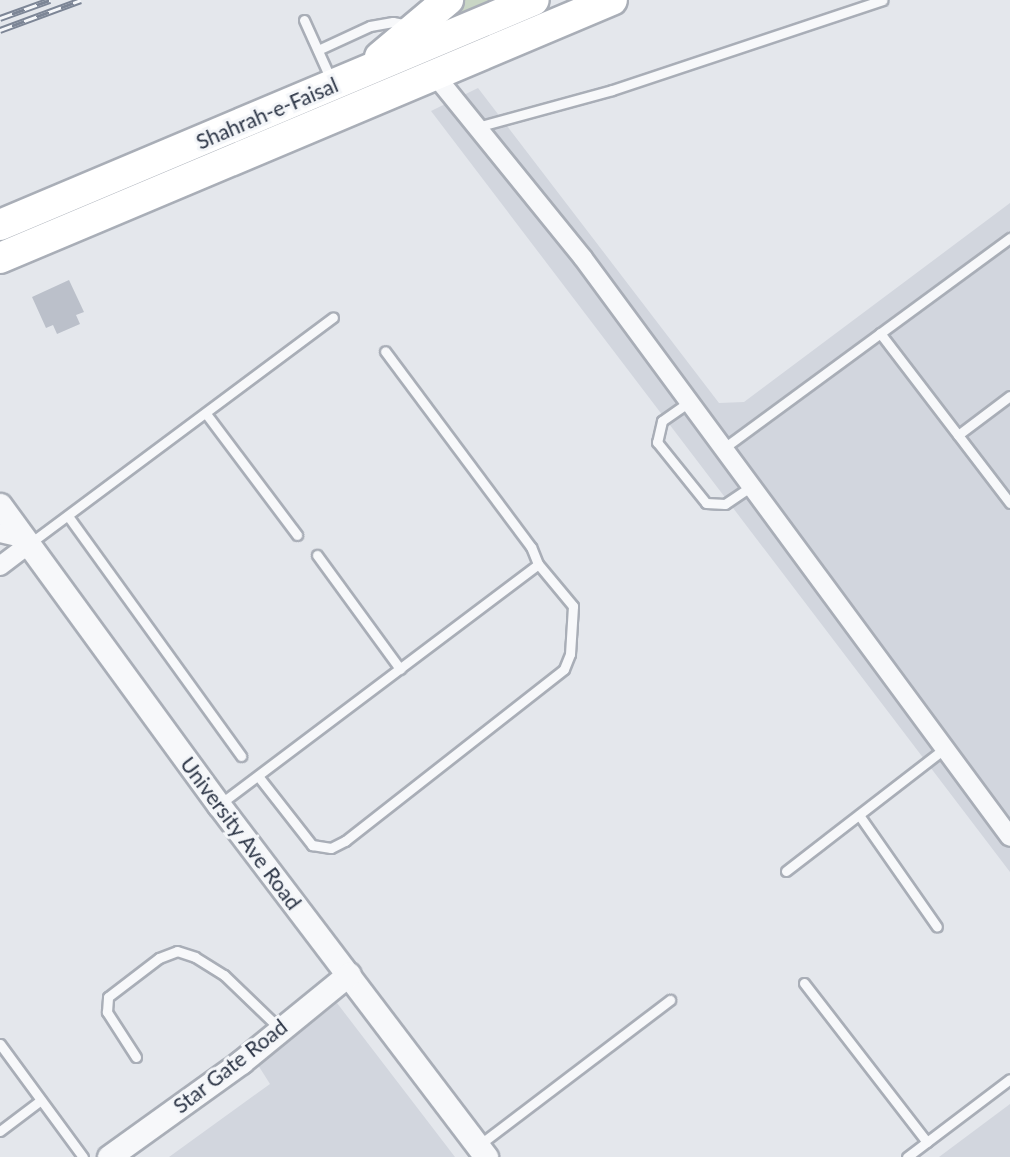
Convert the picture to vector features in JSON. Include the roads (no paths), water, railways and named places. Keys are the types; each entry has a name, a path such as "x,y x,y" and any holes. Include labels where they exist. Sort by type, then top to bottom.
{"highway":[{"path":"364,72 413,27 448,0"},
{"name":"Shahrah-e-Faisal","path":"0,225 534,0"},
{"name":"Shahrah-e-Faisal","path":"0,258 612,0"}],"street":[{"path":"434,74 583,258 1010,837"},
{"name":"University Ave Road","path":"0,505 17,539 482,1151"},
{"path":"0,566 17,539"},
{"name":"Star Gate Road","path":"109,1157 241,1062 279,1028 349,974"}],"lane":[{"path":"477,127 612,90 882,0"},
{"path":"304,20 334,85"},
{"path":"317,50 384,23 413,27"},
{"path":"724,448 1010,238"},
{"path":"17,539 68,516 206,415 333,317"},
{"path":"880,333 1010,503"},
{"path":"258,776 312,845 331,848 345,841 564,669 570,654 573,606 538,564 531,547 385,351"},
{"path":"958,435 1010,396"},
{"path":"690,401 662,421 657,442 706,503 725,504 752,486"},
{"path":"206,415 297,535"},
{"path":"68,516 241,756"},
{"path":"317,555 400,669"},
{"path":"219,805 538,564"},
{"path":"786,871 945,748"},
{"path":"859,815 937,927"},
{"path":"136,1057 107,1012 108,997 159,958 177,951 195,957 224,975 279,1028"},
{"path":"804,983 927,1142"},
{"path":"482,1151 670,1000"},
{"path":"0,1044 83,1157"},
{"path":"907,1157 1010,1079"},
{"path":"0,1131 41,1100"}],"railway":[{"path":"0,18 50,0"},
{"path":"0,30 81,0"}]}
